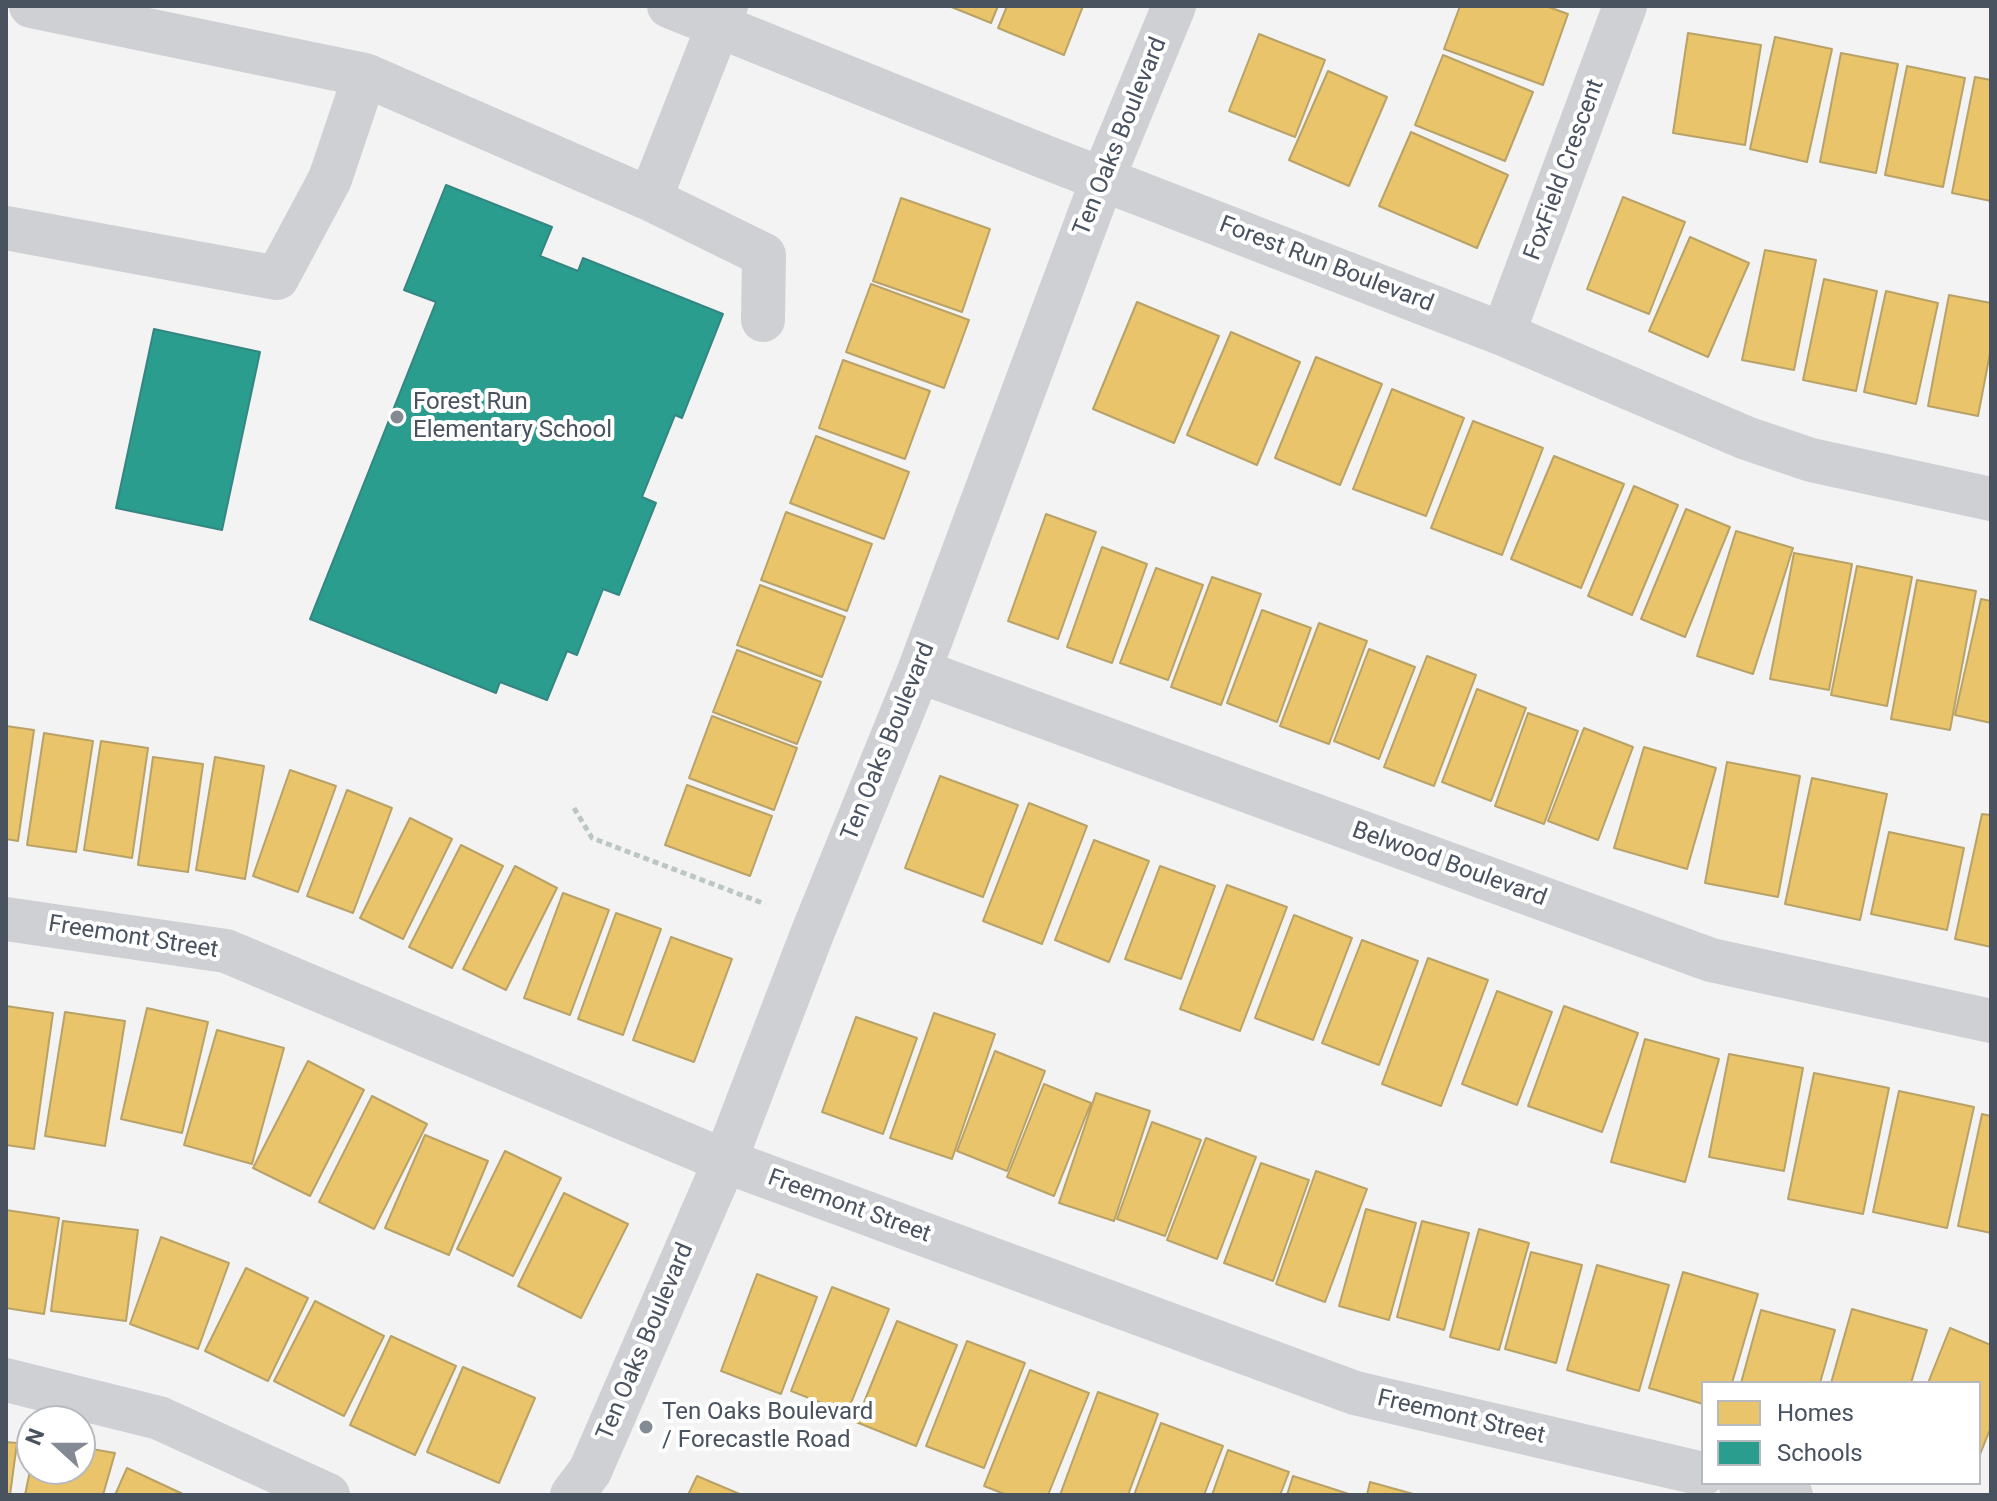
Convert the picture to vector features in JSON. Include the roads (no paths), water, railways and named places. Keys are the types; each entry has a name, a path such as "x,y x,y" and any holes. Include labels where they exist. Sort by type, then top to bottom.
{"street":[{"path":"31,6 365,75 650,199 764,255 763,320"},
{"name":"Forest Run Boulevard","path":"669,6 722,15 1103,178 1503,334 1746,438 1811,460 1991,499"},
{"name":"Ten Oaks Boulevard","path":"583,1487 725,1161 812,934 919,671 1103,178 1174,6"},
{"name":"FoxField Crescent","path":"1503,334 1625,6"},
{"path":"650,199 722,15"},
{"path":"6,228 277,278 330,179 365,75"},
{"name":"Belwood Boulevard","path":"919,671 1711,960 1991,1021"},
{"name":"Freemont Street","path":"6,919 226,951 725,1161 1355,1393 1701,1474"},
{"path":"6,1380 159,1418 328,1495"},
{"path":"1748,1485 1791,1495"}],"place":[{"name":"Forest Run Elementary School","path":"397,417"},
{"name":"Ten Oaks Boulevard / Forecastle Road","path":"646,1427"}]}
